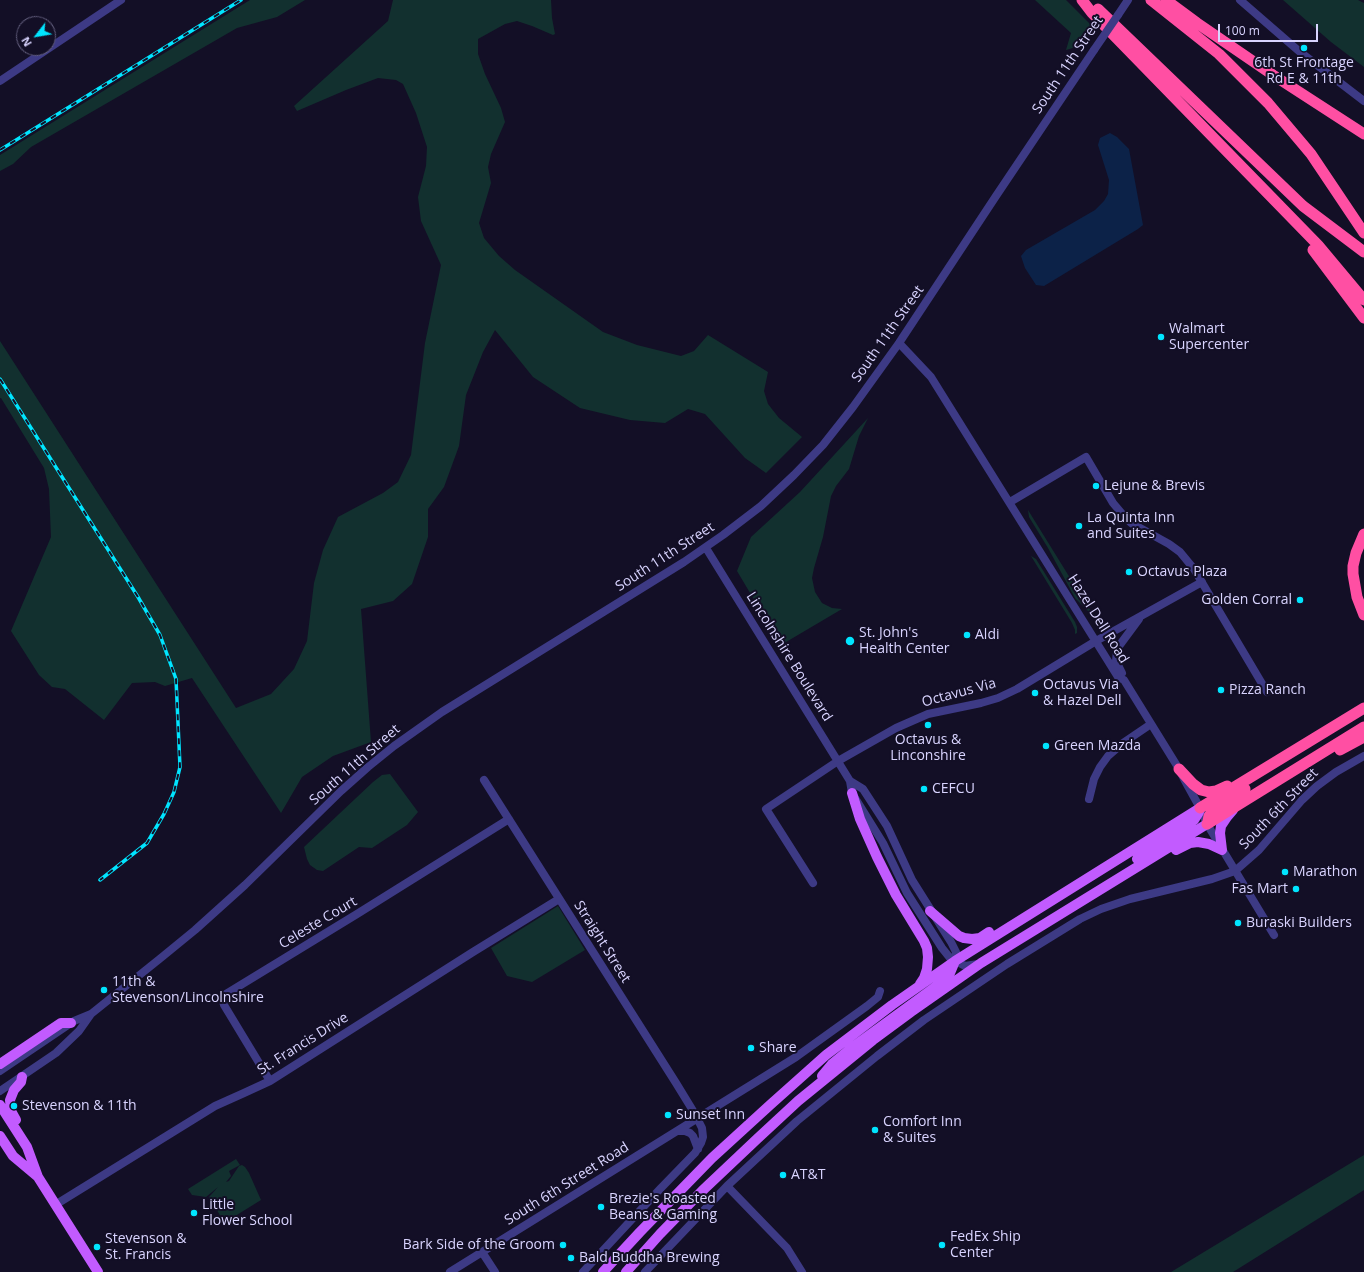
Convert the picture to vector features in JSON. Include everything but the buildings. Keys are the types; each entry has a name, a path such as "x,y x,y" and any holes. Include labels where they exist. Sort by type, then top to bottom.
{"highway":[{"path":"1082,0 1092,13 1318,245 1364,300"},
{"path":"1088,0 1304,206 1364,252"},
{"path":"1150,0 1219,54 1268,103 1311,154 1364,232"},
{"path":"1166,0 1248,58 1364,134"},
{"path":"1263,188 1364,318"},
{"path":"1364,534 1356,553 1353,570 1355,590 1364,615"},
{"path":"1200,808 1354,714 1364,706"},
{"path":"1207,824 1364,727"},
{"path":"1299,767 1334,753 1364,737"},
{"path":"1179,769 1193,784 1201,790 1209,792 1222,789 1268,760 1283,757"},
{"path":"1207,824 1209,816 1212,812 1274,770 1283,757"}],"main road":[{"path":"852,793 860,819 890,883 924,940 927,948 928,963 925,975 921,982 911,992"},
{"path":"1222,850 1220,833 1221,826 1239,804"},
{"path":"603,1272 684,1186 770,1105 826,1055 955,961 1200,808"},
{"path":"1117,878 1137,859 1188,825 1198,814 1200,808"},
{"path":"626,1272 660,1234 707,1186 802,1098 885,1031 981,963 1207,824"},
{"path":"1117,878 1143,869 1180,847 1190,843 1202,842 1222,850"},
{"path":"930,911 958,936 972,939 980,938 1074,880 1098,871"},
{"path":"802,1098 832,1064 884,1023 942,982 950,973 955,961"},
{"path":"0,1064 61,1023 71,1023"},
{"path":"22,1077 21,1082 12,1095 10,1107 12,1114 35,1151 34,1166"},
{"path":"0,1105 27,1147 38,1177 98,1272"},
{"path":"0,1136 13,1156 38,1177"}],"street":[{"path":"0,81 121,0"},
{"name":"South 11th Street","path":"0,1071 71,1023 90,1014 195,930 245,885 341,791 394,746 442,712 706,548 761,506 803,466 850,411 899,343 1128,0"},
{"path":"1240,0 1301,53 1364,101"},
{"name":"Hazel Dell Road","path":"899,343 931,377 1118,676 1124,680 1179,769 1207,824 1274,935"},
{"path":"1010,502 1086,457 1113,503 1124,516 1131,523 1169,544 1180,552 1194,569 1267,692"},
{"name":"Lincolnshire Boulevard","path":"706,548 850,781 852,793 883,843 920,914 942,948 950,958 955,961 956,952 951,942 930,911 912,880 894,841 876,808 863,789 850,781"},
{"name":"Octavus Via","path":"813,883 766,809 838,761 915,718 941,710 981,703 998,698 1017,689 1096,641 1202,582"},
{"path":"1124,680 1116,661 1117,650 1141,617"},
{"path":"1089,799 1094,779 1108,756 1123,743 1151,724"},
{"name":"South 6th Street","path":"1235,871 1259,850 1302,800 1317,786 1336,772 1364,756"},
{"name":"Straight Street","path":"484,780 698,1118"},
{"name":"Celeste Court","path":"270,1081 224,1005 222,998 226,994 509,819"},
{"path":"645,1272 727,1186 797,1121 877,1056 964,992 1080,919 1130,899 1212,879 1235,871"},
{"name":"St. Francis Drive","path":"55,1205 215,1106 270,1081 559,899"},
{"path":"955,961 965,966 981,963"},
{"name":"South 6th Street Road","path":"450,1272 796,1057 867,1006 878,997 880,992"},
{"name":"South 11th Street","path":"0,1091 46,1061 68,1044 80,1031 90,1014"},
{"path":"583,1272 698,1149 701,1143 702,1132 698,1118"},
{"path":"677,1131 685,1131 693,1136 698,1149"},
{"path":"727,1186 786,1248 802,1272"},
{"path":"482,1252 495,1272"}],"green space":[{"path":"250,0 305,0 277,17 237,28 31,147 13,164 0,171 0,155"},
{"path":"393,0 551,0 555,34 553,35 517,21 505,24 478,39 478,54 485,74 501,108 505,122 491,154 488,167 491,183 479,223 484,238 499,256 515,270 603,332 637,345 681,356 694,351 708,335 768,372 764,391 768,404 779,418 802,437 766,473 745,458 705,414 688,409 665,423 630,420 580,408 533,377 495,330 483,352 466,395 459,446 444,487 428,509 428,537 412,584 393,601 361,609 371,742 333,756 302,777 281,813 192,678 165,686 155,682 132,683 104,720 65,689 52,687 39,675 11,631 51,537 49,489 44,468 0,398 0,341 236,708 271,694 294,669 307,641 314,583 323,550 338,517 383,493 398,482 411,455 425,343 441,265 421,221 418,197 426,166 427,147 416,113 403,84 396,80 378,78 297,111 294,106 388,21"},
{"path":"1035,0 1066,0 1093,27 1083,45 1066,50 1071,33"},
{"path":"1283,0 1358,0 1364,3 1364,67 1331,42"},
{"path":"868,418 859,436 849,469 836,486 831,496 823,537 812,578 815,592 822,603 832,608 842,609 781,645 737,571 751,537 800,492"},
{"path":"1028,510 1088,607 1100,618 1098,619 1092,615 1075,598 1048,548 1029,517"},
{"path":"1031,556 1036,559 1075,622 1077,633 1075,634 1072,623"},
{"path":"390,774 418,812 407,825 372,848 359,847 323,871 317,870 310,865 304,847 373,782 382,775"},
{"path":"558,906 585,950 532,982 507,976 491,948"},
{"path":"1364,1155 1364,1190 1233,1272 1171,1272"},
{"path":"236,1159 240,1165 229,1171 231,1176 226,1182 229,1181 239,1166 242,1165 249,1173 261,1200 232,1218 226,1219 221,1217 209,1197 218,1187 206,1197 192,1195 188,1189"}],"water":[{"path":"1110,133 1117,137 1129,149 1143,225 1044,286 1036,285 1025,268 1021,256 1026,250 1095,210 1104,201 1108,194 1109,180 1098,145 1100,138"}],"railway":[{"path":"0,150 241,0"},
{"path":"0,379 138,597 160,635 176,679 180,767 174,792 164,814 147,843 100,880"}],"place":[{"name":"6th St Frontage Rd E & 11th","path":"1304,48"},
{"name":"Walmart Supercenter","path":"1161,337"},
{"name":"Lejune & Brevis","path":"1096,486"},
{"name":"La Quinta Inn and Suites","path":"1079,526"},
{"name":"Octavus Plaza","path":"1129,572"},
{"name":"Golden Corral","path":"1300,600"},
{"name":"Aldi","path":"967,635"},
{"name":"St. John's Health Center","path":"850,641"},
{"name":"Pizza Ranch","path":"1221,690"},
{"name":"Octavus Via & Hazel Dell","path":"1035,693"},
{"name":"Octavus & Linconshire","path":"928,725"},
{"name":"Green Mazda","path":"1046,746"},
{"name":"CEFCU","path":"924,789"},
{"name":"Marathon","path":"1285,872"},
{"name":"Fas Mart","path":"1296,889"},
{"name":"Buraski Builders","path":"1238,923"},
{"name":"11th & Stevenson/Lincolnshire","path":"104,990"},
{"name":"Share","path":"751,1048"},
{"name":"Stevenson & 11th","path":"14,1106"},
{"name":"Sunset Inn","path":"668,1115"},
{"name":"Comfort Inn & Suites","path":"875,1130"},
{"name":"AT&T","path":"783,1175"},
{"name":"Brezie's Roasted Beans & Gaming","path":"601,1207"},
{"name":"Little Flower School","path":"194,1213"},
{"name":"Bark Side of the Groom","path":"563,1245"},
{"name":"FedEx Ship Center","path":"942,1245"},
{"name":"Stevenson & St. Francis","path":"97,1247"},
{"name":"Bald Buddha Brewing","path":"571,1258"}]}
